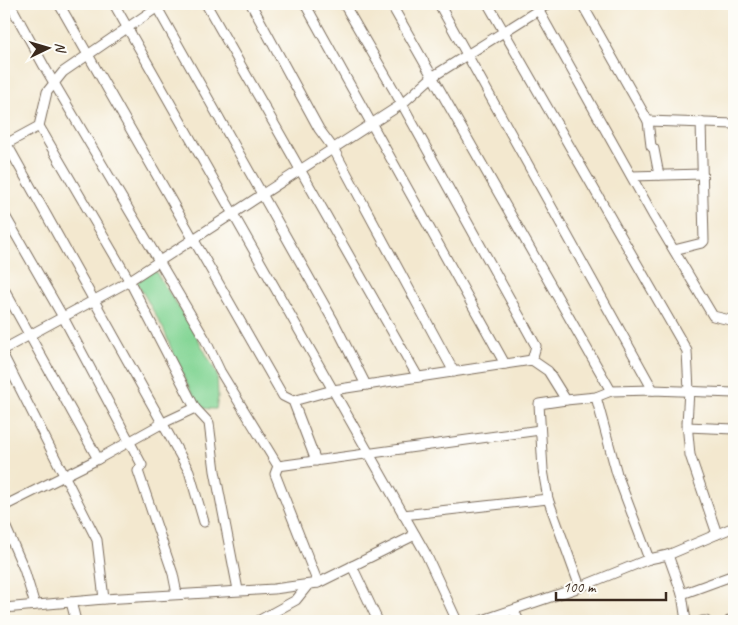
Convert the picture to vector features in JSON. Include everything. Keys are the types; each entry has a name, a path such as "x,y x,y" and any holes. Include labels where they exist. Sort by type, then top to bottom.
{"street":[{"path":"10,4 54,83 204,339 220,371 278,466"},
{"path":"59,4 283,396 293,401 333,390 532,360 548,371 566,400"},
{"path":"114,4 404,515 457,621"},
{"path":"206,4 418,377"},
{"path":"251,4 319,129 333,148 454,372"},
{"path":"306,4 505,364"},
{"path":"344,4 402,104 536,346 532,360"},
{"path":"390,4 611,391"},
{"path":"439,4 653,390"},
{"path":"488,4 687,351 687,427 690,455 716,534"},
{"path":"4,349 94,300 158,262 402,104 432,77 504,31 537,6 548,4"},
{"path":"582,4 648,121 651,146 654,149 659,175"},
{"path":"238,590 215,471 209,423 195,408 129,280 39,126 46,92 63,72 158,5 334,322 366,385"},
{"path":"537,6 713,316 734,321"},
{"path":"648,121 734,124"},
{"path":"674,250 704,241 701,122"},
{"path":"39,126 5,142 189,471 204,522"},
{"path":"632,176 702,174"},
{"path":"4,214 63,317 142,465 138,471 173,574 177,594"},
{"path":"4,289 98,459"},
{"path":"4,357 97,540 104,599"},
{"path":"580,588 548,499 543,470 539,404 596,397 611,391 734,392"},
{"path":"596,397 617,474 649,559"},
{"path":"293,401 316,461"},
{"path":"4,506 195,408"},
{"path":"687,427 734,429"},
{"path":"278,466 540,430"},
{"path":"278,466 275,474 318,583"},
{"path":"404,515 548,499"},
{"path":"4,523 24,569 35,605"},
{"path":"480,621 580,588 649,559 668,555 734,527"},
{"path":"4,608 308,585 318,583 415,535"},
{"path":"668,555 682,594 686,621"},
{"path":"352,566 378,621"},
{"path":"682,594 734,574"},
{"path":"258,621 296,600 308,585"},
{"path":"71,602 76,621"},
{"path":"514,611 519,621"},
{"path":"729,621 734,620"}],"green space":[{"path":"154,269 192,328 217,374 218,397 216,409 205,408 196,402 176,361 164,330 137,282"}]}
